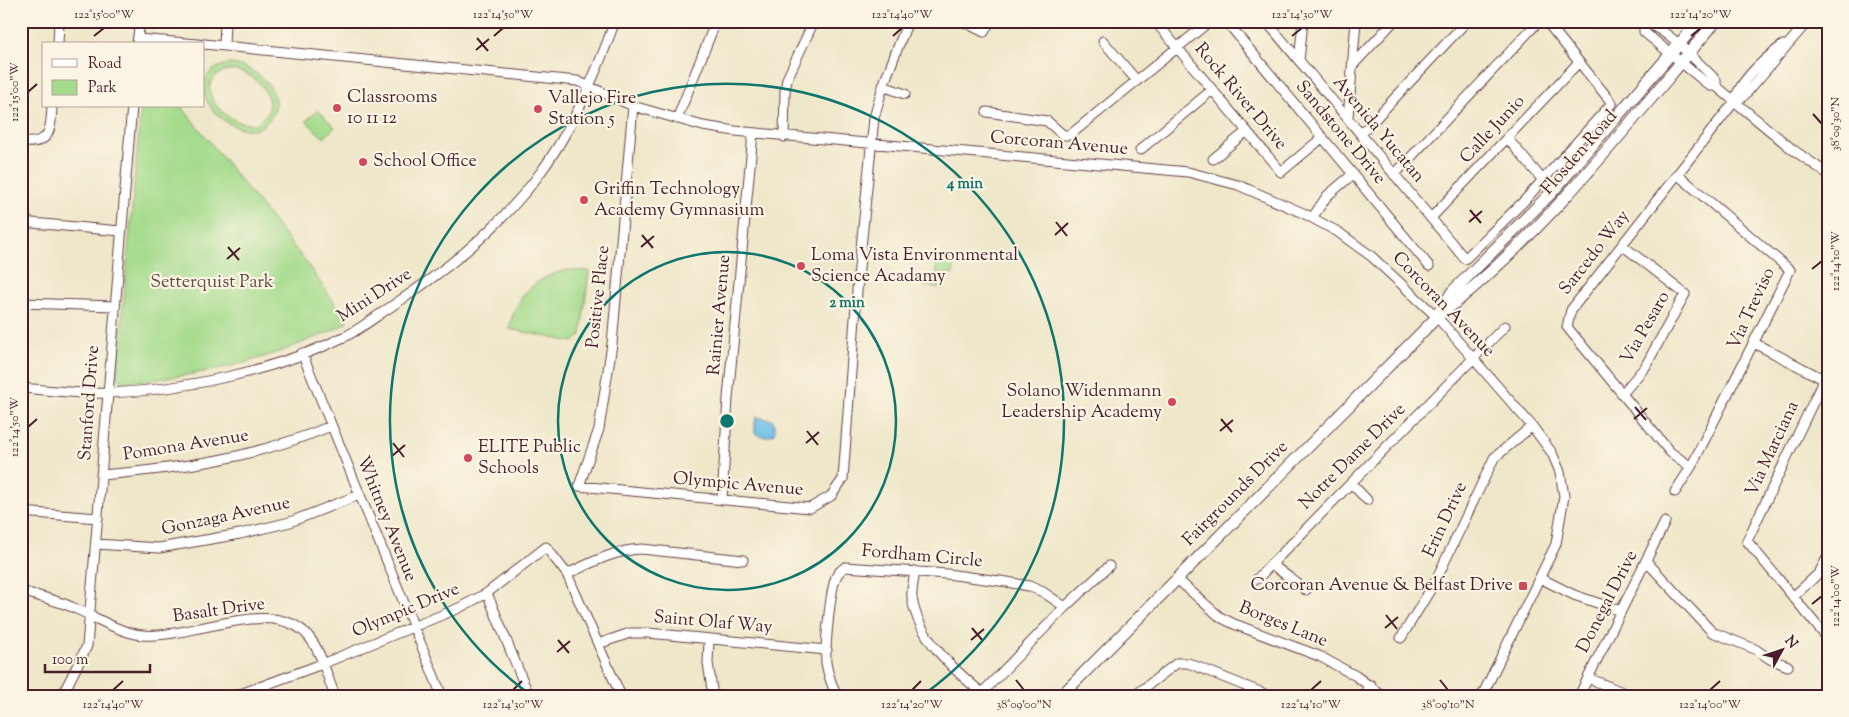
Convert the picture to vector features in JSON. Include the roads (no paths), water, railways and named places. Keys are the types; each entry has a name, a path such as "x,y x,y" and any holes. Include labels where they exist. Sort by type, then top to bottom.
{"main road":[{"name":"Flosden Road","path":"1457,295 1564,201 1679,55 1699,21"},
{"name":"Flosden Road","path":"1679,55 1716,21"},
{"name":"Fairgrounds Drive","path":"1061,696 1457,295"}],"street":[{"path":"58,42 59,21"},
{"path":"140,21 138,41 158,42"},
{"path":"224,46 225,21"},
{"name":"Mini Drive","path":"21,388 107,394 160,390 211,381 302,353 349,334 443,271 480,240 534,180 573,121 589,87 615,21"},
{"path":"677,119 716,21"},
{"path":"784,137 787,79 814,21"},
{"name":"Olympic Avenue","path":"579,486 810,508 831,496 843,479 874,118 882,86 908,21"},
{"path":"962,21 984,32 990,21"},
{"name":"Rock River Drive","path":"1155,21 1281,172 1323,138"},
{"path":"987,112 1047,121 1063,135 1070,135 1210,21"},
{"name":"Sandstone Drive","path":"1226,21 1429,266"},
{"name":"Avenida Yucatan","path":"1266,21 1465,259 1524,201 1542,179"},
{"path":"1299,61 1303,21"},
{"path":"1348,118 1356,21"},
{"path":"1352,65 1394,21"},
{"path":"1361,134 1467,21"},
{"path":"1394,175 1539,21"},
{"path":"1507,138 1542,179 1612,103 1546,21"},
{"name":"Sarcedo Way","path":"1691,468 1670,452 1567,327 1571,310 1734,102 1736,91 1765,59 1792,38 1808,21"},
{"path":"1643,22 1644,32 1679,55 1710,86 1716,86 1792,150 1828,174"},
{"path":"1103,41 1137,81"},
{"name":"Corcoran Avenue","path":"205,44 554,78 577,82 633,106 677,119 753,134 871,142 1087,165 1188,172 1238,186 1312,218 1338,232 1371,256 1437,317 1532,426 1556,460 1564,496 1556,544 1482,696"},
{"name":"Calle Junio","path":"1431,218 1578,63"},
{"path":"882,86 905,94"},
{"path":"1140,150 1212,90"},
{"name":"Positive Place","path":"579,486 599,429 612,344 633,106"},
{"path":"21,142 37,144 47,142 51,129 52,108"},
{"name":"Stanford Drive","path":"62,696 82,659 86,646 90,615 120,231 132,108"},
{"path":"1213,159 1247,131"},
{"name":"Rainier Avenue","path":"722,500 728,398 753,134"},
{"path":"1312,218 1327,196 1353,174"},
{"name":"Via Treviso","path":"1675,492 1691,468 1790,270 1677,174"},
{"path":"21,222 120,231"},
{"name":"Via Pesaro","path":"1622,244 1685,294 1645,367 1622,394"},
{"path":"21,303 114,306"},
{"name":"Notre Dame Drive","path":"1257,578 1505,326"},
{"path":"1754,343 1826,377"},
{"name":"Whitney Avenue","path":"302,353 442,696"},
{"name":"Via Marciana","path":"1793,596 1747,541 1826,377"},
{"name":"Pomona Avenue","path":"101,475 167,470 242,457 331,426"},
{"name":"Erin Drive","path":"1401,638 1435,582 1494,458 1532,426"},
{"path":"1351,483 1368,500"},
{"name":"Gonzaga Avenue","path":"96,544 159,548 249,532 290,522 359,495"},
{"path":"21,512 98,518"},
{"name":"Donegal Drive","path":"1579,696 1647,562 1665,522"},
{"name":"Olympic Drive","path":"235,696 322,664 459,608 486,593 546,547 567,574"},
{"path":"621,696 567,574 614,553 628,550 642,549 743,560"},
{"path":"1828,556 1820,573 1793,596 1828,639"},
{"path":"1647,562 1712,632 1755,649 1770,659 1788,666"},
{"path":"1271,564 1306,590"},
{"path":"915,571 912,597 921,628 946,660 980,694 1065,607 1109,566"},
{"name":"Fordham Circle","path":"837,696 832,688 826,662 832,588 845,567 915,571 1030,586 1043,592 1065,607"},
{"path":"1540,578 1582,598 1621,611"},
{"name":"Borges Lane","path":"1177,579 1220,617 1319,656 1371,686 1383,696"},
{"name":"Basalt Drive","path":"21,590 70,606 128,633 168,634 231,622 280,619 296,626 309,636 335,696"},
{"path":"486,593 529,696"},
{"name":"Saint Olaf Way","path":"598,644 630,633 827,650"},
{"path":"709,640 708,663 714,696"},
{"path":"1134,696 1177,662 1188,663 1270,696"},
{"path":"1588,678 1632,696"},
{"path":"1364,696 1371,686"}],"water":[{"path":"757,417 773,420 774,434 760,436 755,433 755,420"}],"place":[{"name":"Classrooms 10 11 12","path":"337,108"},
{"name":"Vallejo Fire Station 5","path":"538,109"},
{"name":"School Office","path":"363,162"},
{"name":"Griffin Technology Academy Gymnasium","path":"584,200"},
{"name":"Loma Vista Environmental Science Acadamy","path":"801,266"},
{"name":"Solano Widenmann Leadership Academy","path":"1172,402"},
{"name":"ELITE Public Schools","path":"468,458"},
{"name":"Corcoran Avenue & Belfast Drive","path":"1523,586"}],"park label":[{"name":"Setterquist Park","path":"212,283"}]}
